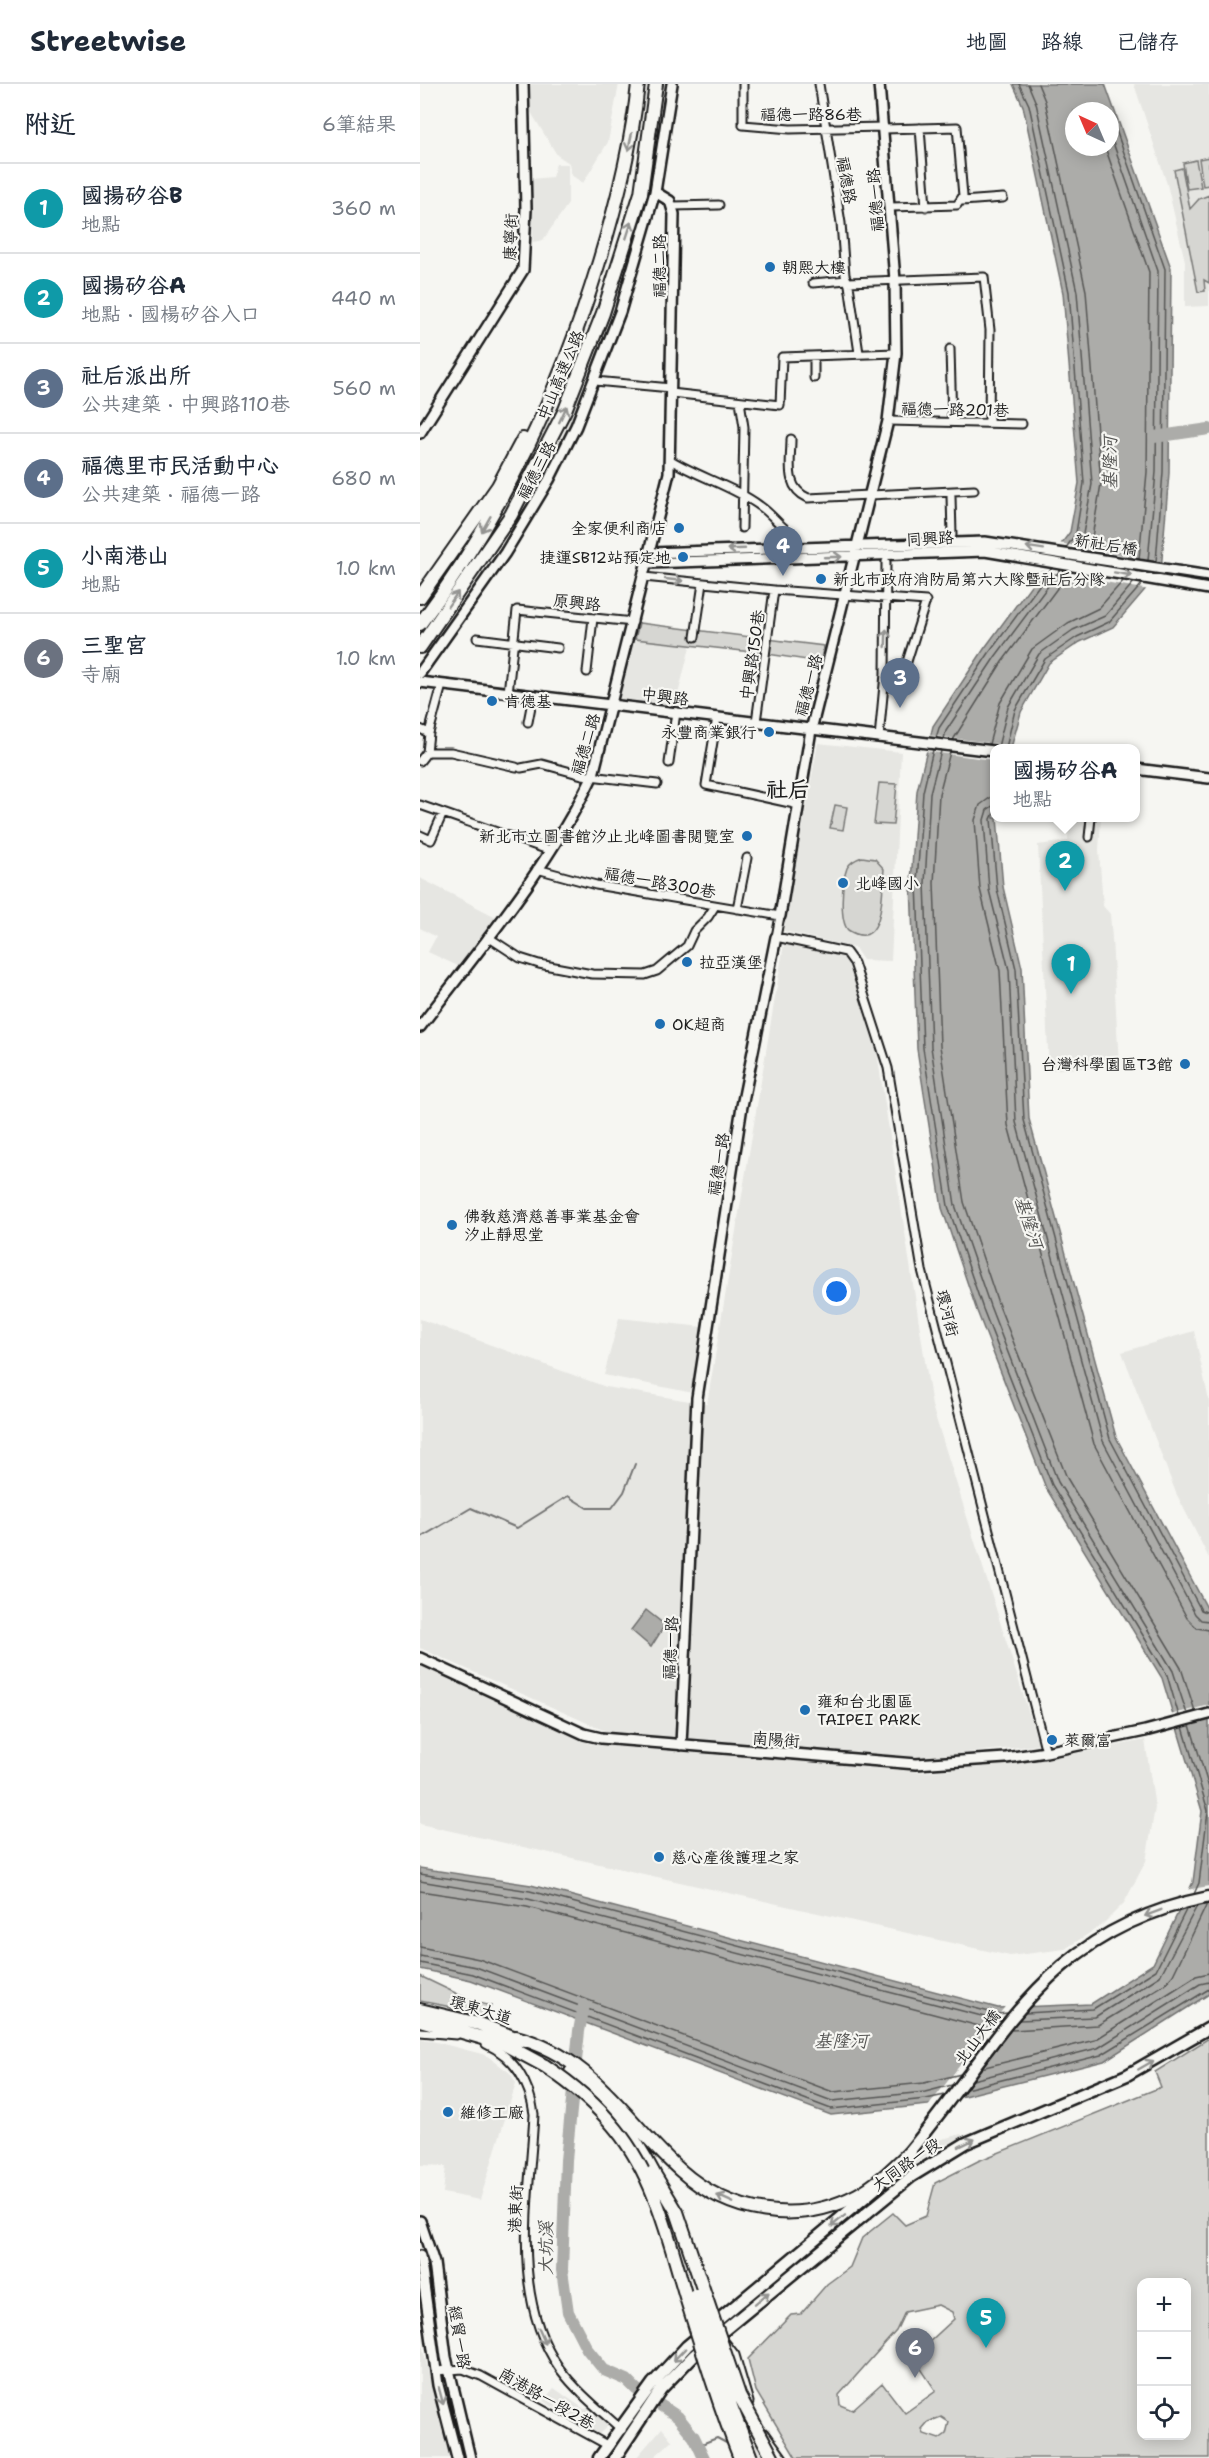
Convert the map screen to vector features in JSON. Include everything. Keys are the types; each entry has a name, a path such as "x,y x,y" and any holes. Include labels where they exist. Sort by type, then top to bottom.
{"highway":[{"name":"中山高速公路","path":"420,624 462,564 492,514 542,419 567,359 618,199 634,119 638,84"},
{"name":"中山高速公路","path":"420,647 511,515 565,410 603,313 641,193 656,84"},
{"path":"420,597 498,486 567,359"},
{"name":"環東大道","path":"420,2010 479,2024 516,2037 588,2085 630,2132 653,2172"},
{"path":"420,2020 480,2036 525,2054 569,2082 618,2131 646,2179 663,2222 710,2376 741,2458"},
{"path":"516,2037 538,2043 585,2073 614,2098 682,2171 711,2193 753,2209 793,2213 835,2204 859,2195 910,2152"},
{"path":"653,2172 675,2224 704,2326 751,2458"},
{"path":"653,2172 676,2212 739,2395 773,2458"}],"main road":[{"name":"北山大橋","path":"807,2247 866,2197 910,2152 1004,2025 1049,1976 1081,1951 1128,1923 1162,1909 1209,1897"},
{"name":"大同路一段","path":"712,2332 882,2198 938,2158 982,2135 1127,2075 1209,2028"},
{"name":"大同路一段","path":"637,2418 657,2386 712,2332 807,2247"},
{"path":"599,2458 622,2430 637,2418"},
{"path":"615,2458 637,2418"}],"street":[{"name":"康寧街","path":"420,433 523,270 526,209 523,84"},
{"name":"福德三路","path":"420,673 496,568 535,504 576,426 620,312 655,192 672,84"},
{"name":"福德一路86巷","path":"743,84 743,125 758,128 826,129 957,127 962,201"},
{"name":"福德路","path":"819,84 859,353"},
{"name":"福德一路","path":"681,1745 697,1398 742,1106 780,916 812,730 888,421 896,353 896,280 879,84"},
{"path":"920,128 926,207"},
{"path":"655,192 663,194 673,206 719,205"},
{"path":"891,207 957,205 962,201 1003,198"},
{"name":"福德二路","path":"420,1027 550,851 575,812 593,775 664,501 669,459 673,206"},
{"path":"813,283 984,277 990,330 988,347 989,423"},
{"path":"950,349 952,422"},
{"path":"594,381 780,405 782,357 896,353"},
{"path":"814,356 814,378"},
{"path":"740,401 744,427 742,528"},
{"name":"福德一路201巷","path":"888,421 1022,424"},
{"path":"791,439 792,486 797,493 808,498 871,493 887,496 974,490"},
{"path":"669,459 691,472 744,496 762,507 784,528"},
{"path":"951,496 952,535"},
{"name":"同興路","path":"650,558 858,544 985,542 1209,589"},
{"name":"同興路","path":"650,558 854,556 1010,549"},
{"name":"新社后橋","path":"1010,549 1209,576"},
{"path":"879,738 885,674 886,562"},
{"path":"644,577 886,600 926,601 902,675 885,674"},
{"path":"695,637 703,583"},
{"name":"中興路150巷","path":"756,722 774,590"},
{"name":"原興路","path":"514,642 517,610 633,622"},
{"path":"587,672 593,618"},
{"path":"477,638 558,648"},
{"path":"508,693 514,642"},
{"name":"中興路","path":"420,682 990,751"},
{"path":"420,761 427,752 429,733 442,685"},
{"path":"528,722 533,696"},
{"path":"669,763 676,712"},
{"path":"717,717 706,785 799,805"},
{"path":"420,729 429,733"},
{"path":"427,752 451,752 518,768 542,764 582,775 657,784"},
{"path":"1140,769 1209,778"},
{"path":"420,805 550,851"},
{"path":"420,835 431,840 443,813"},
{"path":"1089,837 1090,822"},
{"path":"737,909 747,858"},
{"name":"福德一路300巷","path":"537,869 596,885 780,916"},
{"path":"488,937 520,958 539,964 591,974 645,975 657,971 687,946 694,931 715,906"},
{"name":"環河街","path":"776,936 846,952 854,963 875,1021 888,1068 922,1269 1046,1752"},
{"name":"南陽街","path":"420,1658 584,1734 601,1738 916,1764 1006,1758 1046,1752 1145,1731 1209,1714"},
{"name":"港東街","path":"420,2032 466,2036 494,2047 508,2059 527,2086 534,2115 527,2280 538,2326 551,2355 572,2383 622,2430"},
{"name":"經貿一路","path":"420,2221 434,2263 449,2368 470,2458"},
{"name":"經貿一路","path":"420,2256 436,2371 457,2458"},
{"path":"712,2332 735,2355 752,2411 783,2458"},
{"name":"南港路一段2巷","path":"436,2371 449,2368 463,2369 481,2376 609,2446"}],"shaded area":[{"path":"529,84 619,84 608,142 583,183 571,175 569,163 557,155 529,109"},
{"path":"1134,84 1209,84 1209,306 1185,307 1185,261 1167,184"},
{"path":"1209,157 1209,185 1203,186 1199,159"},
{"path":"1196,160 1201,187 1187,189 1183,163"},
{"path":"556,164 568,164 568,204 543,240 533,242 531,179 552,177"},
{"path":"1182,168 1190,209 1199,199 1209,195 1209,283 1204,280 1205,291 1198,292 1174,170"},
{"path":"639,623 824,646 820,662 635,639"},
{"path":"633,632 692,639 674,710 614,704"},
{"name":"北峰國小","path":"818,743 901,752 891,961 863,960 855,948 783,931"},
{"path":"879,783 897,784 893,825 874,824"},
{"path":"835,805 847,807 843,830 830,828"},
{"path":"1069,822 1101,822 1099,850 1103,906 1110,914 1119,1065 1049,1070 1038,845 1068,841"},
{"path":"862,857 875,859 884,869 879,916 875,927 869,933 860,935 848,930 845,925 842,900 847,868 853,861"},
{"path":"420,878 496,917 460,967 428,952 436,937 420,928"},
{"path":"784,944 846,958 875,1040 932,1406 1039,1745 914,1759 664,1739 605,1731 420,1648 420,1319 606,1387 707,1404"},
{"path":"619,1318 703,1327 693,1393 604,1375"},
{"path":"1194,1331 1209,1401 1209,1558 1176,1493 1122,1352"},
{"path":"420,1665 591,1744 924,1772 1045,1759 1145,1740 1155,1808 1146,1861 1124,1903 1102,1925 1065,1949 1010,1956 420,1824"},
{"path":"420,1976 472,2001 491,2006 483,2022 446,2006 420,2001"},
{"path":"420,2038 486,2055 510,2073 516,2083 480,2200 443,2193 446,2166 420,2165"},
{"path":"1209,2038 1209,2458 796,2458 756,2391 748,2359 791,2315 801,2314 827,2284 850,2267 862,2238 893,2213 905,2225 926,2216 935,2183 978,2161 1161,2087 1155,2072","holes":["938,2305 952,2312 954,2319 928,2343 911,2336 905,2345 936,2391 905,2413 882,2383 852,2410 840,2405 839,2395 896,2331 905,2312","941,2417 949,2422 946,2434 939,2439 924,2434 922,2429 928,2422"]},
{"path":"961,2134 963,2137 937,2148 904,2172 923,2144"},
{"path":"420,2335 421,2341 450,2458 420,2458"},
{"path":"554,2388 584,2409 592,2407 609,2425 599,2434 543,2401"},
{"path":"741,2413 762,2458 739,2458 723,2422"},
{"path":"662,2428 674,2443 672,2441 653,2458 636,2458"}],"water":[{"name":"基隆河","path":"1013,84 1105,84 1111,102 1065,102 1065,156 1119,156 1119,123 1171,268 1169,473 1161,571 1113,627 1080,642 1049,663 1021,712 1012,744 990,744 990,822 997,822 1003,887 1022,968 1029,1119 1116,1437 1209,1612 1209,1994 1104,2061 928,2105 831,2115 471,1980 420,1969 420,1868 531,1885 998,2008 1091,2004 1153,1964 1193,1882 1202,1811 1162,1678 1046,1488 977,1311 942,1208 917,1049 911,883 917,791 933,726 984,649 1070,532 1079,483 1063,293 1023,106"},
{"path":"646,1610 665,1625 651,1647 631,1630"}],"pier":[{"path":"1059,543 1164,563 1163,573 1149,590 1040,570"},
{"path":"928,735 999,744 990,744 990,759 924,751"},
{"path":"1209,1705 1209,1721 1174,1730 1170,1715"},
{"path":"1209,1886 1209,1900 1176,1910 1186,1890"},
{"path":"1007,2004 1023,2004 947,2104 927,2108"}],"waterway":[{"path":"1154,437 1209,429"},
{"path":"420,1538 471,1508 517,1528 568,1496 587,1508 612,1508 624,1492 635,1464"},
{"name":"大坑溪","path":"584,2005 579,2031 566,2160 562,2270 568,2312 587,2349 604,2370 627,2380 636,2389 678,2417 694,2437 704,2458"},
{"path":"699,2445 717,2438 730,2445"}],"place":[{"name":"朝熙大樓","path":"770,267"},
{"name":"全家便利商店","path":"679,528"},
{"name":"捷運SB12站預定地","path":"683,557"},
{"name":"福德里市民活動中心","path":"783,576"},
{"name":"新北市政府消防局第六大隊暨社后分隊","path":"821,579"},
{"name":"肯德基","path":"492,701"},
{"name":"社后派出所","path":"900,708"},
{"name":"永豐商業銀行","path":"769,732"},
{"name":"新北市立圖書館汐止北峰圖書閱覽室","path":"747,836"},
{"name":"北峰國小","path":"843,883"},
{"name":"國揚矽谷A","path":"1065,891"},
{"name":"拉亞漢堡","path":"687,962"},
{"name":"國揚矽谷B","path":"1071,994"},
{"name":"OK超商","path":"660,1024"},
{"name":"台灣科學園區T3館","path":"1185,1064"},
{"name":"佛教慈濟慈善事業基金會 汐止靜思堂","path":"452,1225"},
{"name":"雍和台北園區 TAIPEI PARK","path":"805,1710"},
{"name":"萊爾富","path":"1052,1740"},
{"name":"慈心產後護理之家","path":"659,1857"},
{"name":"維修工廠","path":"448,2112"},
{"name":"小南港山","path":"986,2348"},
{"name":"三聖宮","path":"915,2378"}],"district":[{"name":"社后","path":"788,789"}]}
